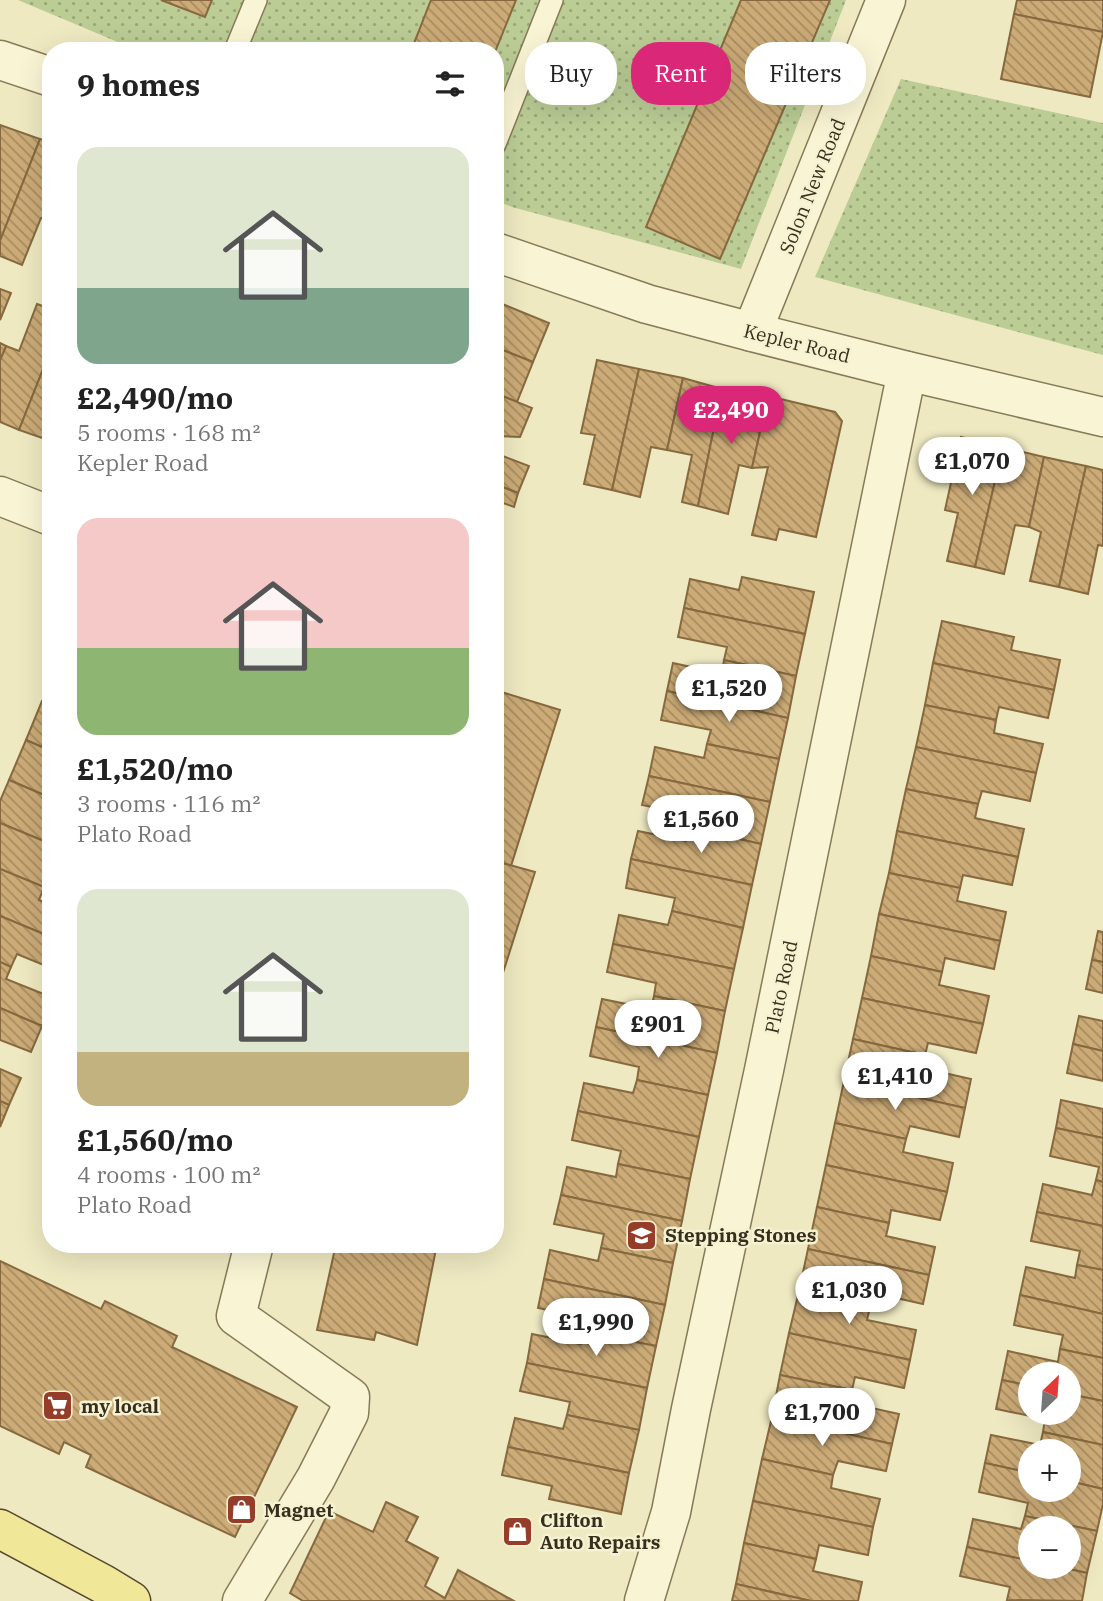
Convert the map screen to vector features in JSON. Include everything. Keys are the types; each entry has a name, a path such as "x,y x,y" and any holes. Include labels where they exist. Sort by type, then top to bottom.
{"main road":[{"path":"0,1529 131,1601"}],"street":[{"name":"Solon New Road","path":"752,332 886,0"},
{"path":"0,60 42,74"},
{"name":"Kepler Road","path":"504,255 648,304 752,332 1103,416"},
{"name":"Plato Road","path":"644,1601 671,1512 907,371"},
{"path":"0,496 42,512"},
{"path":"242,1601 316,1478 349,1413 350,1397 236,1316 252,1253"}],"lane":[{"path":"239,42 256,0"},
{"path":"504,121 552,0"}],"green space":[{"path":"18,0 846,0 830,42 745,42 745,105 805,105 741,269 504,204 504,42 118,42"},
{"path":"901,79 1103,123 1103,355 815,277"}],"building":[{"path":"161,0 212,0 205,17"},
{"path":"431,0 516,0 499,42 415,42"},
{"path":"741,0 830,0 812,42 745,42 745,105 785,105 720,259 646,227 697,105 731,105 731,42 723,42"},
{"path":"1017,0 1103,0 1103,32 1014,14"},
{"path":"1014,14 1103,32 1090,97 1001,79"},
{"path":"0,125 40,139 0,241"},
{"path":"40,139 42,140 42,218 22,265 0,256 0,241"},
{"path":"0,289 11,293 0,320"},
{"path":"37,304 42,306 42,372 19,430 0,422 0,360 6,346 19,351"},
{"path":"504,305 549,323 533,362 504,351"},
{"path":"0,343 6,346 0,360"},
{"path":"504,351 533,362 517,402 504,397"},
{"path":"597,360 639,369 612,490 584,484 595,435 581,433"},
{"path":"639,369 683,378 667,450 651,447 640,497 612,490"},
{"path":"42,372 42,438 19,430"},
{"path":"683,378 722,389 698,506 682,502 692,455 667,450"},
{"path":"722,389 768,396 752,468 739,465 728,514 698,506"},
{"path":"768,396 835,412 842,421 816,537 779,529 776,540 752,535 768,467 752,468"},
{"path":"504,397 532,408 520,437 504,436"},
{"path":"961,437 1003,447 975,567 947,561 958,513 945,510"},
{"path":"1003,447 1044,457 1029,527 1015,525 1004,574 975,567"},
{"path":"504,456 529,466 518,493 504,488"},
{"path":"1044,457 1086,466 1059,587 1030,581 1041,532 1029,527"},
{"path":"1086,466 1103,470 1103,546 1098,545 1088,594 1059,587"},
{"path":"504,488 518,493 514,507 504,503"},
{"path":"742,577 814,592 805,634 684,608 690,579 739,590"},
{"path":"684,608 805,634 796,676 724,660 727,647 678,637"},
{"path":"942,621 1014,637 1011,650 1060,660 1054,690 933,663"},
{"path":"724,660 796,676 788,718 667,691 673,663 722,674"},
{"path":"933,663 1054,690 1048,718 999,707 996,720 925,705"},
{"path":"667,691 788,718 779,759 707,744 711,730 661,720"},
{"path":"504,693 560,710 511,866 504,864"},
{"path":"42,701 42,747 26,740"},
{"path":"925,705 996,720 994,733 1043,744 1036,773 916,747"},
{"path":"26,740 42,747 42,794 9,780"},
{"path":"707,744 779,759 770,802 649,776 655,747 704,758"},
{"path":"916,747 1036,773 1030,801 982,791 978,804 906,789"},
{"path":"649,776 770,802 761,844 690,828 692,815 642,805"},
{"path":"9,780 42,794 42,840 0,823 0,801"},
{"path":"906,789 978,804 975,818 1024,829 1018,857 897,831"},
{"path":"0,823 42,840 42,886 0,869"},
{"path":"690,828 761,844 752,885 631,859 638,831 686,841"},
{"path":"897,831 1018,857 1012,885 963,875 960,888 889,873"},
{"path":"631,859 752,885 743,928 672,911 675,898 626,888"},
{"path":"504,863 535,872 504,970"},
{"path":"0,869 42,886 39,900 42,901 42,933 0,916"},
{"path":"889,873 960,888 957,901 1006,912 1000,941 879,914"},
{"path":"672,911 743,928 734,969 613,944 619,915 668,925"},
{"path":"879,914 1000,941 994,969 945,958 942,972 871,956"},
{"path":"0,916 42,933 42,964 17,954 11,967 0,962"},
{"path":"1098,931 1103,932 1103,962 1092,960"},
{"path":"613,944 734,969 725,1011 654,996 656,983 607,972"},
{"path":"871,956 942,972 939,985 989,996 983,1024 862,998"},
{"path":"1092,960 1103,962 1103,993 1086,989"},
{"path":"0,962 11,967 6,979 42,993 42,1026 0,1008"},
{"path":"654,996 725,1011 717,1053 596,1027 602,999 651,1009"},
{"path":"862,998 983,1024 976,1053 928,1043 925,1055 853,1039"},
{"path":"0,1008 42,1026 31,1052 0,1040"},
{"path":"1079,1016 1103,1021 1103,1051 1073,1044"},
{"path":"596,1027 717,1053 708,1095 637,1080 639,1067 590,1056"},
{"path":"853,1039 925,1055 922,1068 971,1079 965,1108 844,1081"},
{"path":"1073,1044 1103,1051 1103,1081 1067,1073"},
{"path":"0,1069 21,1078 9,1105 0,1101"},
{"path":"637,1080 708,1095 699,1137 578,1111 584,1083 633,1093"},
{"path":"844,1081 965,1108 959,1137 910,1126 906,1139 835,1123"},
{"path":"1061,1100 1103,1109 1103,1138 1056,1128"},
{"path":"0,1101 9,1105 0,1127"},
{"path":"578,1111 699,1137 690,1179 618,1164 621,1151 572,1140"},
{"path":"835,1123 906,1139 903,1152 953,1163 947,1192 826,1165"},
{"path":"1056,1128 1103,1138 1103,1182 1096,1180 1099,1167 1050,1156"},
{"path":"618,1164 690,1179 682,1221 561,1195 567,1167 616,1177"},
{"path":"826,1165 947,1192 940,1220 891,1210 889,1223 817,1207"},
{"path":"1096,1180 1103,1182 1103,1226 1037,1212 1043,1184 1092,1195"},
{"path":"561,1195 682,1221 673,1263 601,1248 604,1234 554,1224"},
{"path":"817,1207 889,1223 886,1236 935,1247 929,1275 808,1249"},
{"path":"1037,1212 1103,1226 1103,1270 1077,1265 1080,1251 1031,1241"},
{"path":"601,1248 673,1263 665,1305 544,1279 550,1250 598,1261"},
{"path":"808,1249 929,1275 923,1304 874,1293 870,1307 799,1291"},
{"path":"334,1253 435,1253 417,1345 376,1332 374,1340 317,1330"},
{"path":"0,1261 101,1309 105,1301 177,1336 172,1347 297,1407 235,1537 86,1467 91,1455 64,1442 59,1454 0,1426"},
{"path":"1077,1265 1103,1270 1103,1314 1020,1295 1026,1267 1075,1278"},
{"path":"544,1279 665,1305 656,1346 584,1332 587,1318 538,1308"},
{"path":"799,1291 870,1307 867,1320 916,1330 910,1360 789,1333"},
{"path":"1020,1295 1103,1314 1103,1358 1060,1349 1063,1335 1014,1325"},
{"path":"584,1332 656,1346 647,1388 527,1363 532,1334 581,1344"},
{"path":"789,1333 910,1360 904,1388 855,1377 852,1390 780,1375"},
{"path":"1060,1349 1103,1358 1103,1401 1082,1397 1082,1362 1058,1362"},
{"path":"1008,1351 1058,1362 1018,1362 1018,1383 1002,1380"},
{"path":"527,1363 647,1388 639,1430 567,1415 570,1402 520,1391"},
{"path":"780,1375 852,1390 849,1403 899,1414 892,1444 772,1417"},
{"path":"1002,1380 1018,1383 1018,1413 996,1409"},
{"path":"1082,1397 1103,1401 1103,1445 1043,1432 1044,1425 1081,1425"},
{"path":"567,1415 639,1430 629,1473 508,1447 515,1418 563,1429"},
{"path":"772,1417 892,1444 886,1471 838,1461 833,1475 762,1459"},
{"path":"1043,1432 1075,1439 1041,1439"},
{"path":"991,1435 1018,1441 1018,1470 985,1463"},
{"path":"1081,1440 1103,1445 1103,1489 1081,1484"},
{"path":"508,1447 629,1473 621,1514 549,1499 552,1486 502,1475"},
{"path":"762,1459 833,1475 831,1488 880,1499 873,1527 753,1501"},
{"path":"985,1463 1018,1470 1018,1501 979,1492"},
{"path":"1081,1484 1103,1489 1103,1504 1097,1531 1081,1528 1081,1516 1025,1516 1028,1503 1024,1502 1081,1502"},
{"path":"753,1501 873,1527 868,1555 819,1545 816,1559 744,1543"},
{"path":"386,1502 418,1517 406,1541 438,1558 425,1586 445,1598 458,1570 514,1601 303,1601 290,1593 329,1511 373,1532"},
{"path":"973,1519 1018,1528 1018,1558 967,1547"},
{"path":"1081,1528 1097,1531 1087,1573 1081,1572"},
{"path":"744,1543 816,1559 813,1571 862,1582 858,1601 811,1601 736,1584"},
{"path":"967,1547 1018,1558 1018,1579 1081,1579 1081,1572 1087,1573 1082,1601 1007,1600 1010,1587 960,1576"},
{"path":"736,1584 811,1601 732,1601"}],"place":[{"name":"Stepping Stones","path":"642,1235"},
{"name":"my local","path":"58,1406"},
{"name":"Magnet","path":"241,1510"},
{"name":"Clifton Auto Repairs","path":"517,1531"}]}
